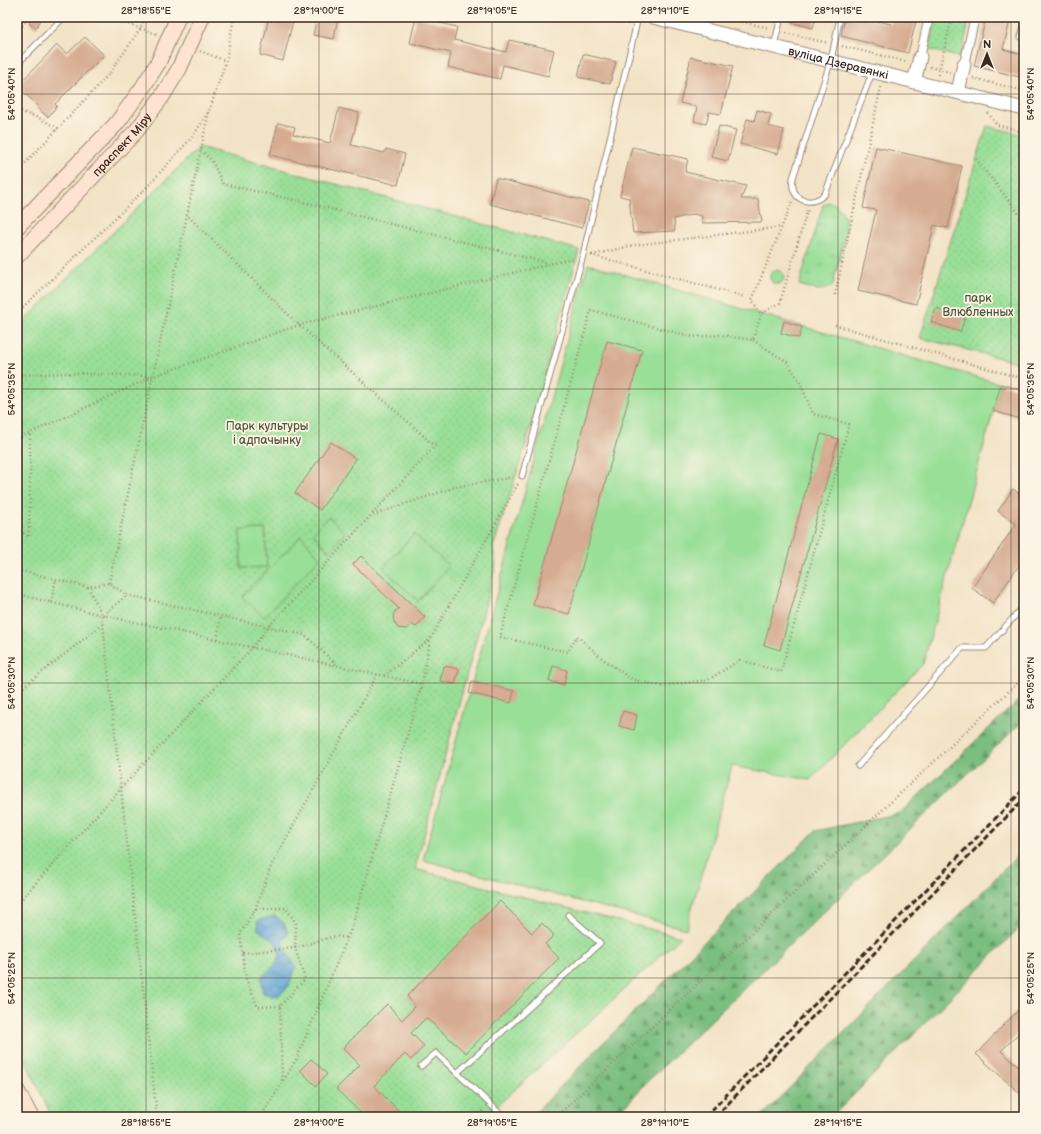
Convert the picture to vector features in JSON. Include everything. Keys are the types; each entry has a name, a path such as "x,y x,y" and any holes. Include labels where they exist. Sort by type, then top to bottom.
{"main road":[{"name":"праспект Міру","path":"17,227 117,123 158,63 178,17"},
{"name":"праспект Міру","path":"17,256 137,130 161,98 179,69 202,17"},
{"path":"17,1091 31,1117"}],"street":[{"name":"вуліца Дзеравянкі","path":"653,17 1024,109"},
{"path":"914,82 929,17"},
{"path":"958,92 975,17"}],"lane":[{"path":"17,64 64,17"},
{"path":"522,476 583,256 638,17"},
{"path":"774,46 781,17"},
{"path":"840,17 831,60 793,178 792,184 796,194 805,201 816,201 825,194 873,71"},
{"path":"1024,26 1021,37 1024,38"},
{"path":"858,766 962,648 986,648 1024,606"},
{"path":"457,1073 600,942 568,915"},
{"path":"421,1066 436,1053 503,1117"}],"path":[{"path":"17,32 28,17"},
{"path":"106,17 141,28"},
{"path":"17,172 109,74 141,28 144,17"},
{"path":"109,583 209,111 226,61 234,17"},
{"path":"723,17 834,45 919,61 940,70 963,69 1024,91"},
{"path":"936,87 952,17"},
{"path":"835,295 881,87"},
{"path":"17,110 41,119 59,129"},
{"path":"17,312 145,188 193,136 209,111"},
{"path":"201,150 212,160 223,184 296,200 549,264"},
{"path":"976,159 1024,220"},
{"path":"761,314 752,300 796,194"},
{"path":"753,340 761,314 780,302 810,202"},
{"path":"17,904 121,788 253,647 268,627 435,446 299,325 187,215"},
{"path":"17,439 154,376 299,325 549,264 583,256 592,256 635,245 782,227"},
{"path":"592,256 745,298"},
{"path":"590,310 693,337 720,335 753,340 787,362 799,380 813,414 849,424 781,672 740,660 708,680 662,686 633,680 604,660 577,636 568,652 500,637 590,310"},
{"path":"835,325 1024,379"},
{"path":"17,375 62,373 154,376"},
{"path":"17,528 29,537 30,433"},
{"path":"372,515 455,486 522,476"},
{"path":"259,1117 265,1110 296,1060 352,928 422,684 430,639 522,476"},
{"path":"17,570 88,587 109,583 127,595 305,635 337,666"},
{"path":"51,602 56,579"},
{"path":"88,587 102,615 157,1117"},
{"path":"17,594 102,615 422,684"},
{"path":"102,615 127,595"},
{"path":"217,639 221,616"},
{"path":"17,692 103,624"},
{"path":"383,676 430,639"},
{"path":"280,1006 258,1007 246,979 240,934 256,909 271,866 377,675"},
{"path":"556,1117 1024,677"},
{"path":"256,909 286,908 296,923 295,948 305,979 280,1006 282,1081"},
{"path":"243,953 295,948 335,936 347,938"}],"green space":[{"path":"935,17 970,17 961,58 929,49"},
{"name":"парк Влюбленных","path":"987,126 1024,135 1024,364 920,338"},
{"name":"Парк культуры і адпачынку","path":"199,147 579,250 524,451 493,548 496,565 415,869 681,937 485,1117 52,1117 17,1043 17,328"},
{"path":"828,202 839,207 845,218 847,226 833,284 824,289 816,290 799,285 823,205"},
{"path":"588,264 1001,384 923,664 810,780 732,766 686,929 423,860"},
{"path":"774,270 780,270 784,274 784,280 780,284 774,284 770,280 770,274"},
{"path":"329,517 345,533 329,551 313,533"},
{"path":"265,529 267,567 241,568 240,530"},
{"path":"414,534 449,566 418,601 383,568"},
{"path":"301,536 320,558 264,617 242,597"},
{"path":"1024,695 1024,720 647,1082 615,1117 531,1117 815,831 900,813"},
{"path":"1024,849 1024,923 832,1117 761,1117"}],"water":[{"path":"275,916 284,923 288,933 282,943 296,967 288,987 277,997 263,993 261,978 275,965 280,955 275,942 258,929 257,921"}],"building":[{"path":"33,17 42,18 36,28 29,23"},
{"path":"269,17 294,17 283,61 260,55"},
{"path":"317,17 338,17 334,39 313,35"},
{"path":"416,17 457,27 454,40 506,52 509,40 554,50 548,76 503,65 500,79 448,67 451,53 410,43"},
{"path":"791,17 816,17 813,28 790,22"},
{"path":"845,17 865,17 864,18 891,24 893,17 917,17 908,53 841,36"},
{"path":"986,17 1011,17 1003,49 1024,55 1024,78 974,66"},
{"path":"85,37 104,55 55,104 57,106 48,117 37,108 38,106 17,86 57,45 67,54"},
{"path":"583,54 616,62 610,84 578,77"},
{"path":"691,57 733,66 721,114 709,112 706,124 694,121 697,107 680,103"},
{"path":"339,108 359,113 351,145 384,153 386,149 405,154 398,185 270,155 278,123 295,127 293,134 330,143"},
{"path":"757,110 771,114 768,126 784,130 778,154 740,144 747,119 754,121"},
{"path":"719,126 736,130 728,161 711,157"},
{"path":"632,147 688,159 685,172 746,186 741,199 758,199 762,222 702,223 702,216 694,214 674,219 675,231 633,233 629,198 620,196"},
{"path":"876,147 962,166 948,228 934,225 916,304 858,291 876,210 863,208"},
{"path":"496,178 589,202 582,228 490,204"},
{"path":"936,308 965,318 960,332 931,322"},
{"path":"784,321 802,327 799,338 781,333"},
{"path":"607,341 642,350 569,614 533,605"},
{"path":"1001,384 1024,391 1024,420 993,411"},
{"path":"821,434 838,439 780,650 764,645"},
{"path":"331,442 356,459 320,510 295,493"},
{"path":"1013,489 1024,497 1024,558 993,603 972,588 1016,524 998,511"},
{"path":"361,556 425,617 416,627 412,624 406,629 398,628 394,622 393,616 395,611 399,609 353,564"},
{"path":"444,666 459,669 455,684 440,681"},
{"path":"553,666 567,670 564,685 549,681"},
{"path":"472,681 514,691 511,703 469,693"},
{"path":"623,711 637,715 634,730 619,726"},
{"path":"500,901 532,933 542,923 554,935 545,944 559,958 466,1053 426,1018 411,1033 424,1046 411,1060 405,1054 374,1086 405,1117 365,1117 336,1089 360,1065 343,1048 387,1004 402,1020 415,1007 407,996"},
{"path":"1024,1004 1024,1028 1001,1051 1022,1069 1024,1067 1024,1097 976,1054"},
{"path":"311,1059 327,1074 316,1086 300,1070"}],"railway":[{"path":"705,1117 1024,789"},
{"path":"715,1117 1024,799"}]}
